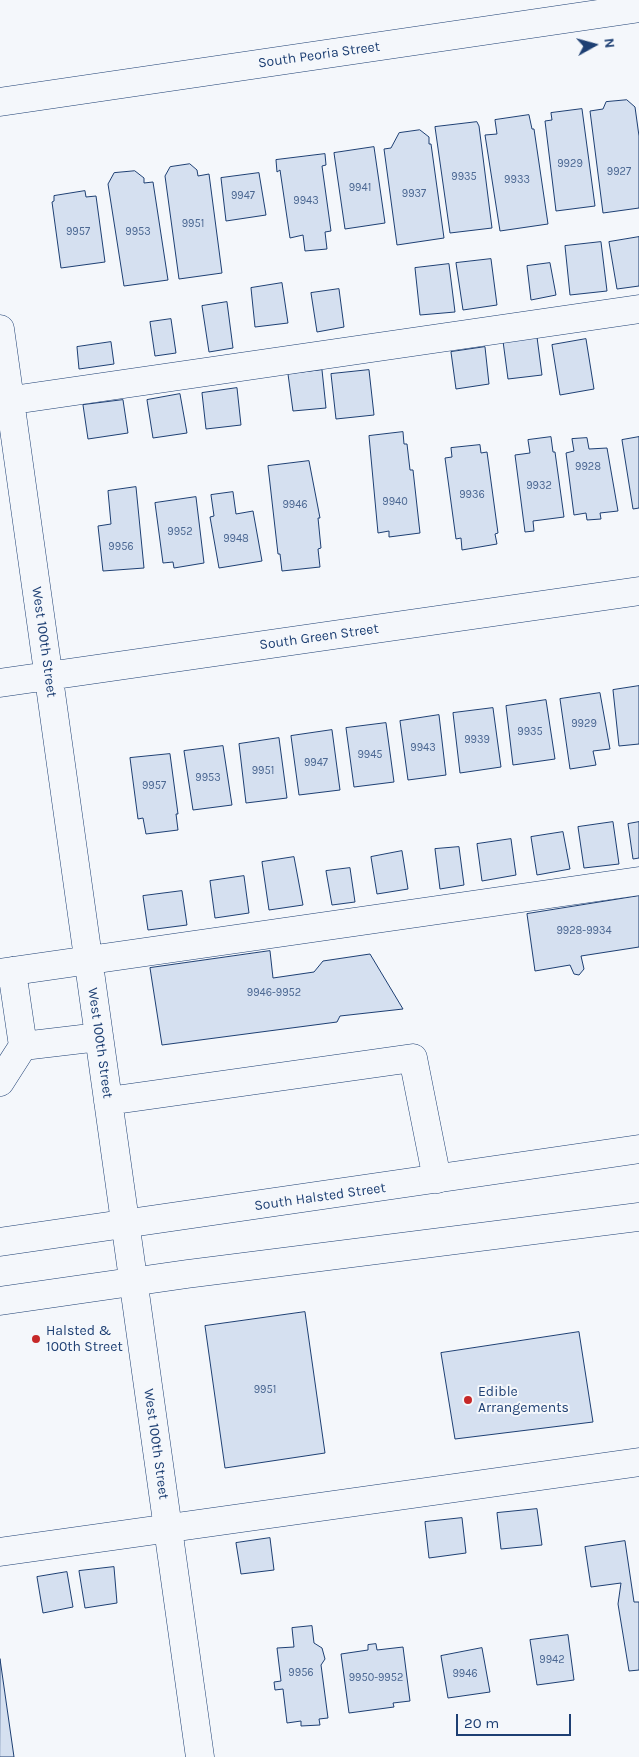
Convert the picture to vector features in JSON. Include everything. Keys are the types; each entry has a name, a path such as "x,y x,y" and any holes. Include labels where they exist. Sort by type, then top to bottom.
{"street":[{"name":"South Peoria Street","path":"0,102 639,8"},
{"path":"5,401 639,309"},
{"name":"West 100th Street","path":"0,329 5,401 48,676 200,1757"},
{"name":"South Green Street","path":"0,683 639,591"},
{"path":"0,1082 23,1046 6,972 639,882"},
{"path":"23,1046 99,1037"},
{"path":"108,1101 413,1058 437,1179"},
{"name":"South Halsted Street","path":"0,1242 639,1149"},
{"path":"0,1301 134,1281 639,1218"},
{"path":"0,1552 168,1526 639,1462"}],"building":[{"path":"627,100 635,107 639,136 639,208 603,213 590,111 603,109 606,102"},
{"path":"582,109 595,206 556,211 545,121 552,120 551,113"},
{"path":"529,115 532,129 534,129 548,224 500,231 485,135 497,134 495,120"},
{"path":"477,122 492,228 450,233 435,127"},
{"path":"420,130 429,137 429,144 431,144 444,238 397,245 384,149 391,148 399,133"},
{"path":"374,147 385,223 345,229 334,153"},
{"path":"325,154 326,165 322,166 331,231 325,232 327,249 305,251 303,235 290,238 280,170 277,172 276,160"},
{"path":"190,164 197,170 198,176 209,174 222,273 179,279 165,176 170,167"},
{"path":"135,171 144,178 144,183 153,182 168,280 124,286 108,184 114,173"},
{"path":"259,173 266,215 226,221 221,178"},
{"path":"85,191 86,197 96,196 105,262 61,268 52,202 54,201 54,196"},
{"path":"639,237 639,286 617,289 609,242"},
{"path":"601,242 607,291 570,295 565,246"},
{"path":"491,259 497,305 463,310 456,263"},
{"path":"550,263 556,295 531,300 527,266"},
{"path":"449,264 455,312 420,315 415,268"},
{"path":"282,283 288,323 255,327 251,288"},
{"path":"339,289 344,327 317,332 311,293"},
{"path":"227,302 233,348 209,352 202,306"},
{"path":"171,319 176,353 155,356 150,322"},
{"path":"537,337 542,375 508,379 503,341"},
{"path":"586,339 594,389 560,395 552,345"},
{"path":"111,342 114,364 79,369 77,347"},
{"path":"485,347 489,384 456,389 451,352"},
{"path":"322,370 326,408 293,411 288,374"},
{"path":"369,370 374,415 336,419 331,374"},
{"path":"237,388 241,425 206,429 202,393"},
{"path":"180,394 187,433 153,438 147,400"},
{"path":"123,400 128,433 88,439 83,405"},
{"path":"403,432 404,444 407,444 410,470 413,470 420,533 389,537 389,531 378,533 369,436"},
{"path":"551,437 553,452 555,452 564,517 533,521 534,531 525,532 515,455 530,453 528,440"},
{"path":"639,437 639,508 633,509 622,440"},
{"path":"587,438 589,449 607,448 618,511 600,513 601,519 587,520 586,513 574,515 566,453 574,451 572,439"},
{"path":"480,445 481,453 487,452 498,533 495,534 497,544 462,550 461,538 456,539 445,458 452,457 451,448"},
{"path":"309,461 320,518 318,518 321,548 318,549 320,567 282,571 280,554 278,554 268,466"},
{"path":"136,487 144,568 103,571 98,526 111,524 108,491"},
{"path":"233,492 236,514 253,511 262,561 219,568 210,517 214,516 211,495"},
{"path":"196,497 204,563 174,568 173,562 163,563 155,503"},
{"path":"639,686 639,744 619,746 613,690"},
{"path":"600,693 610,749 593,751 596,765 570,769 560,699"},
{"path":"546,700 555,759 513,765 506,706"},
{"path":"493,708 501,767 460,773 453,713"},
{"path":"439,715 446,775 408,780 400,721"},
{"path":"386,723 394,782 354,787 346,728"},
{"path":"332,730 340,790 299,795 291,736"},
{"path":"279,738 287,798 246,803 239,744"},
{"path":"223,746 232,805 193,810 184,751"},
{"path":"170,754 178,814 176,814 178,830 146,834 143,818 138,819 130,758"},
{"path":"613,822 619,864 584,868 578,827"},
{"path":"639,822 639,858 633,859 628,824"},
{"path":"563,832 570,869 537,875 531,837"},
{"path":"511,839 516,875 482,881 477,844"},
{"path":"459,847 464,885 440,889 435,849"},
{"path":"402,851 408,889 377,894 371,857"},
{"path":"294,857 303,905 269,910 262,862"},
{"path":"350,868 355,902 332,905 326,871"},
{"path":"244,876 249,913 215,918 210,881"},
{"path":"182,891 187,925 148,930 143,896"},
{"path":"639,896 639,947 581,956 584,969 579,975 574,974 570,965 535,971 527,914"},
{"path":"270,951 273,978 314,972 323,961 370,954 403,1009 340,1016 337,1022 162,1045 150,968"},
{"path":"305,1312 325,1453 225,1468 205,1326"},
{"path":"579,1332 593,1422 455,1439 441,1353"},
{"path":"537,1509 542,1545 501,1549 497,1513"},
{"path":"462,1518 466,1553 429,1558 425,1522"},
{"path":"270,1538 274,1570 241,1574 236,1543"},
{"path":"625,1541 634,1602 639,1602 639,1670 629,1671 618,1604 621,1583 591,1587 585,1547"},
{"path":"114,1567 117,1603 85,1608 79,1571"},
{"path":"67,1572 73,1607 43,1613 37,1577"},
{"path":"312,1626 314,1643 322,1648 325,1659 321,1665 328,1718 319,1719 320,1725 301,1726 301,1721 287,1723 283,1689 275,1690 274,1682 281,1681 277,1648 294,1647 292,1628"},
{"path":"568,1635 574,1680 537,1685 530,1640"},
{"path":"376,1644 377,1650 403,1647 410,1701 393,1703 394,1707 349,1713 341,1654 368,1650 368,1645"},
{"path":"482,1648 490,1692 448,1698 441,1656"},
{"path":"0,1659 14,1757 0,1757"}],"place":[{"name":"Halsted & 100th Street","path":"36,1339"},
{"name":"Edible Arrangements","path":"468,1400"}]}
